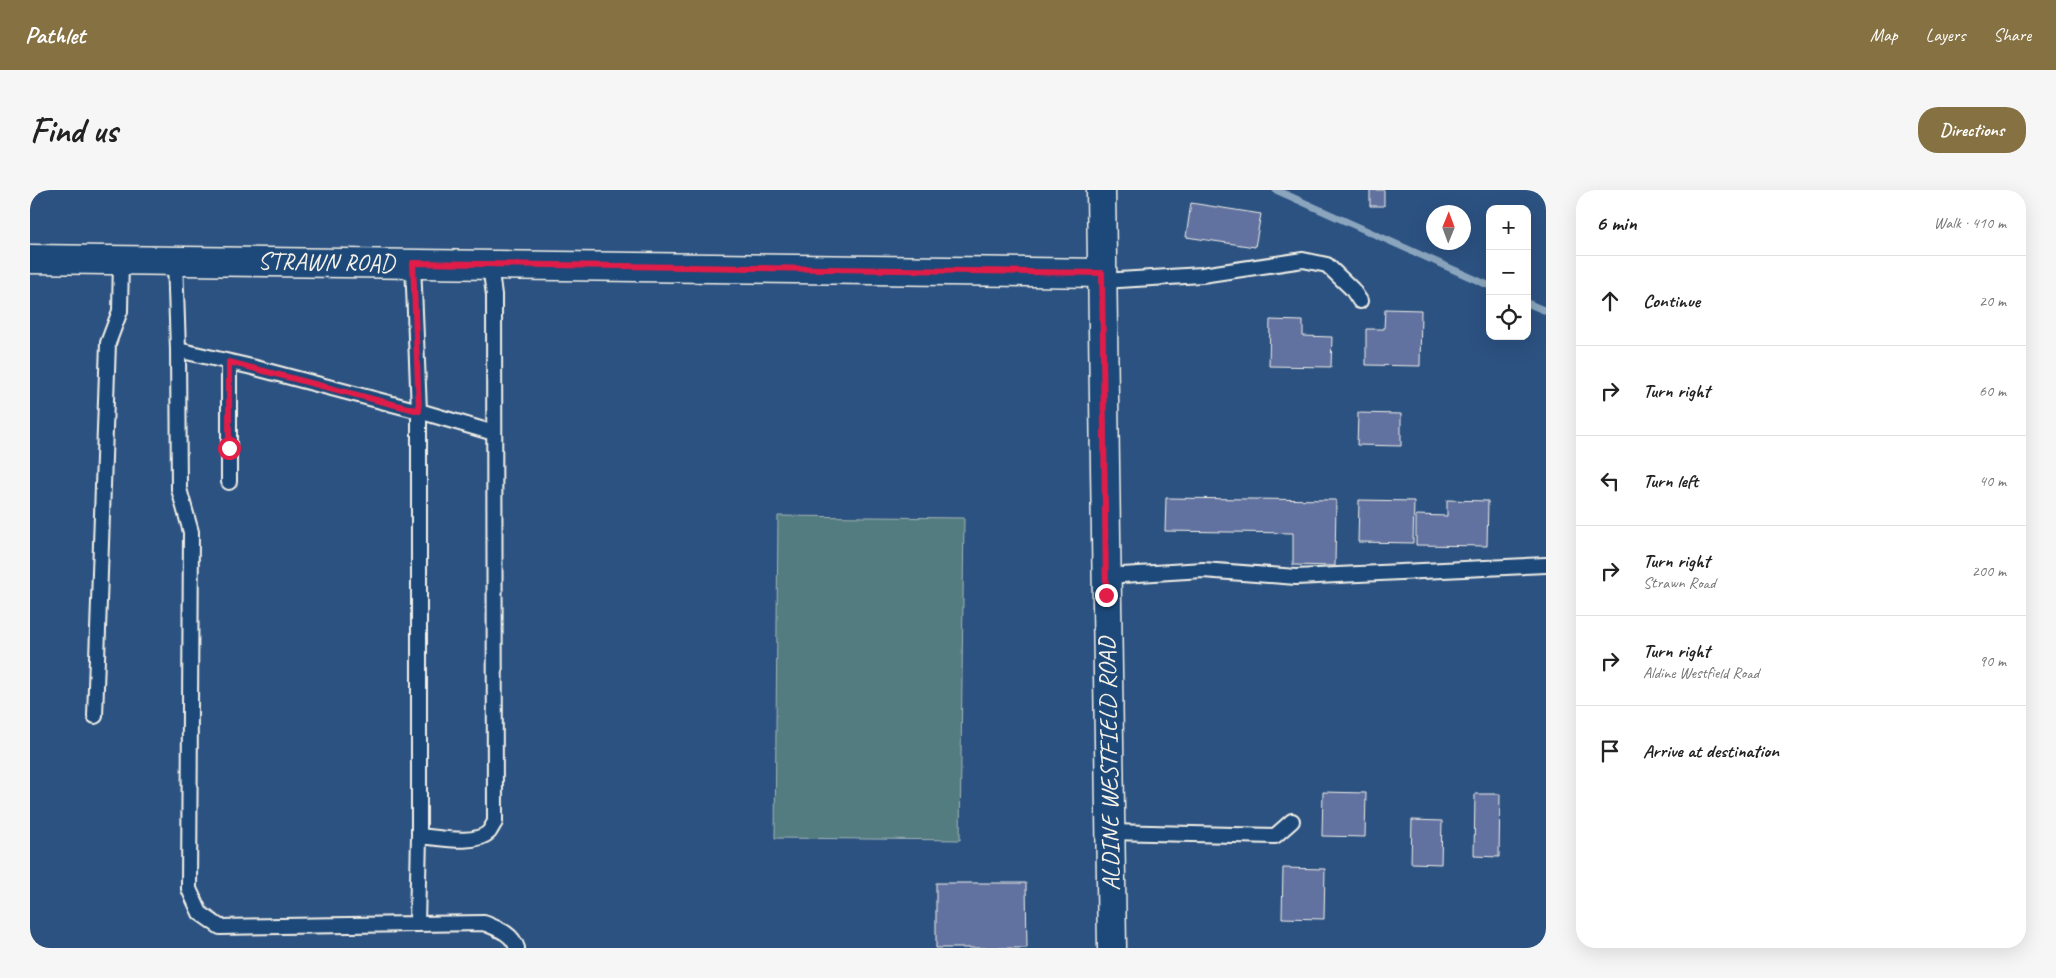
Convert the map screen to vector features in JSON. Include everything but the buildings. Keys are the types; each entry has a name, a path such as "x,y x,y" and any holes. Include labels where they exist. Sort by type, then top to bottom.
{"street":[{"name":"ALDINE WESTFIELD ROAD","path":"1101,190 1112,948"},
{"name":"STRAWN ROAD","path":"30,259 413,263 1102,277"}],"lane":[{"path":"95,716 108,344 120,311 121,260"},
{"path":"175,260 179,489 191,532 189,890 200,913 220,927 484,923 502,930 514,941 517,948"},
{"path":"1102,277 1202,275 1303,260 1327,265 1352,288 1360,301"},
{"path":"413,263 419,411 419,836 417,924"},
{"path":"419,836 467,840 479,838 489,832 495,822 494,295 490,265"},
{"path":"178,350 419,411 494,433"},
{"path":"229,362 229,482"},
{"path":"1106,576 1203,570 1296,578 1546,565"},
{"path":"1110,832 1275,836 1292,821"}],"green space":[{"path":"778,516 964,518 960,840 775,838"}],"waterway":[{"path":"1276,190 1486,284"},
{"path":"1531,305 1546,311"}],"route":[{"path":"229,448 229,362 419,411 413,263 1102,273 1106,595"}]}
